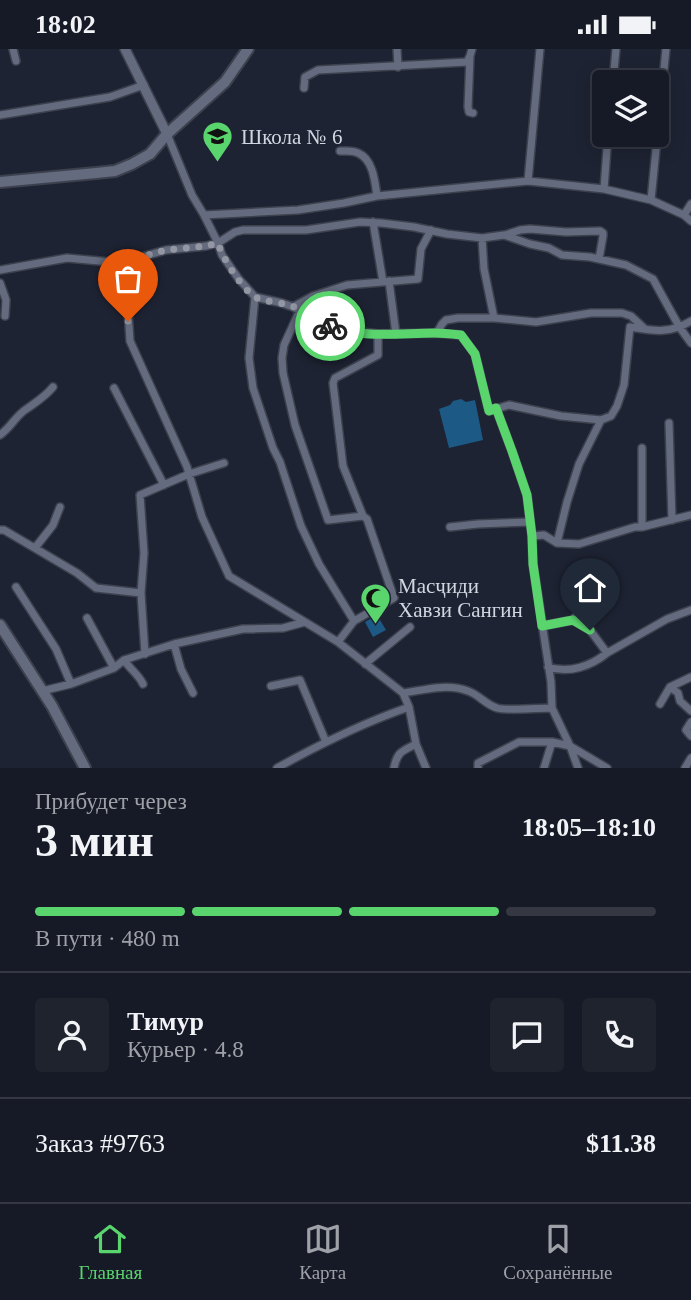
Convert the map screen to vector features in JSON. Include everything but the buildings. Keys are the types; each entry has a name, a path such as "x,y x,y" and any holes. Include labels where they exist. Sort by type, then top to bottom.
{"main road":[{"path":"0,182 115,171 132,164 150,154 167,134 225,82 248,49"},
{"path":"0,625 52,706 85,768"}],"street":[{"path":"13,49 16,61"},
{"path":"125,49 222,255 256,297 297,308 321,323 337,329 378,334 461,335 475,354 489,411 509,405 601,420 611,416 624,385 630,327 660,332 680,328 691,321"},
{"path":"397,49 398,67"},
{"path":"528,181 540,49"},
{"path":"614,70 616,49"},
{"path":"650,199 666,49"},
{"path":"304,88 305,77 318,70 467,62 471,53"},
{"path":"471,53 468,107 469,112 473,113"},
{"path":"0,115 110,97 144,85"},
{"path":"604,189 607,147"},
{"path":"340,151 356,152 364,157 374,178 377,196"},
{"path":"204,215 298,210 344,204 377,196 528,181 604,189 650,199 691,221"},
{"path":"684,215 691,204"},
{"path":"0,270 67,258 121,263 166,250 218,243 243,230 306,230 360,222 482,237 530,229 566,232 600,230 603,236 599,259"},
{"path":"373,222 396,334"},
{"path":"363,516 328,520 295,425 283,373 284,345 297,308 313,296 346,285 418,279 421,249 431,230"},
{"path":"504,235 549,248 562,255 626,265 653,279 691,343"},
{"path":"482,237 484,269 494,319"},
{"path":"121,263 126,280 130,341 187,467 202,517 229,576 338,642 402,693 409,706 416,744 426,768"},
{"path":"0,283 6,300 5,316"},
{"path":"256,297 249,358 253,387 301,526 318,564 354,621"},
{"path":"437,333 446,320 458,318 536,322 591,313 622,313 631,316 646,330"},
{"path":"338,642 354,621 394,598 367,519 363,516 343,466 333,383 335,379 378,355 378,334"},
{"path":"0,435 25,409 44,398 53,387"},
{"path":"114,388 164,485"},
{"path":"496,408 527,495 552,708 578,768"},
{"path":"557,543 579,464 601,420"},
{"path":"669,423 672,520"},
{"path":"642,448 642,527"},
{"path":"145,654 141,593 144,553 139,495 189,474 224,464"},
{"path":"35,548 53,525 60,507"},
{"path":"532,536 544,535 557,543 579,544 635,527 691,516"},
{"path":"450,527 530,522"},
{"path":"0,530 77,573 96,588 141,593"},
{"path":"16,587 56,649 71,684"},
{"path":"573,620 585,610 608,603"},
{"path":"548,667 573,670 597,661 667,619 691,610"},
{"path":"87,618 114,668"},
{"path":"542,626 573,620 590,630 607,653"},
{"path":"42,691 71,684 114,668 124,660 149,651 243,629 283,628 305,622"},
{"path":"365,664 410,627"},
{"path":"174,645 181,669 193,693"},
{"path":"124,660 143,684"},
{"path":"660,704 670,687 691,677"},
{"path":"271,686 300,680 326,742"},
{"path":"402,693 451,687 470,691 498,709 552,708"},
{"path":"670,687 691,711"},
{"path":"277,768 370,720 409,706"},
{"path":"691,722 686,730 691,736"},
{"path":"478,768 478,763 511,745 532,741 570,746 607,768"},
{"path":"544,768 552,742"},
{"path":"394,768 396,756 416,744"},
{"path":"685,768 691,758"}],"way so far":[{"path":"128,321 126,280 121,263 166,250 218,243 222,255 238,278 256,297 293,307 330,326"}],"place":[{"name":"Школа № 6","path":"218,164"},
{"name":"Масҷиди Хавзи Сангин","path":"375,625"}],"route":[{"path":"330,326 357,332 461,335 475,354 489,411 496,408 527,495 542,626 573,620 590,630"}]}
